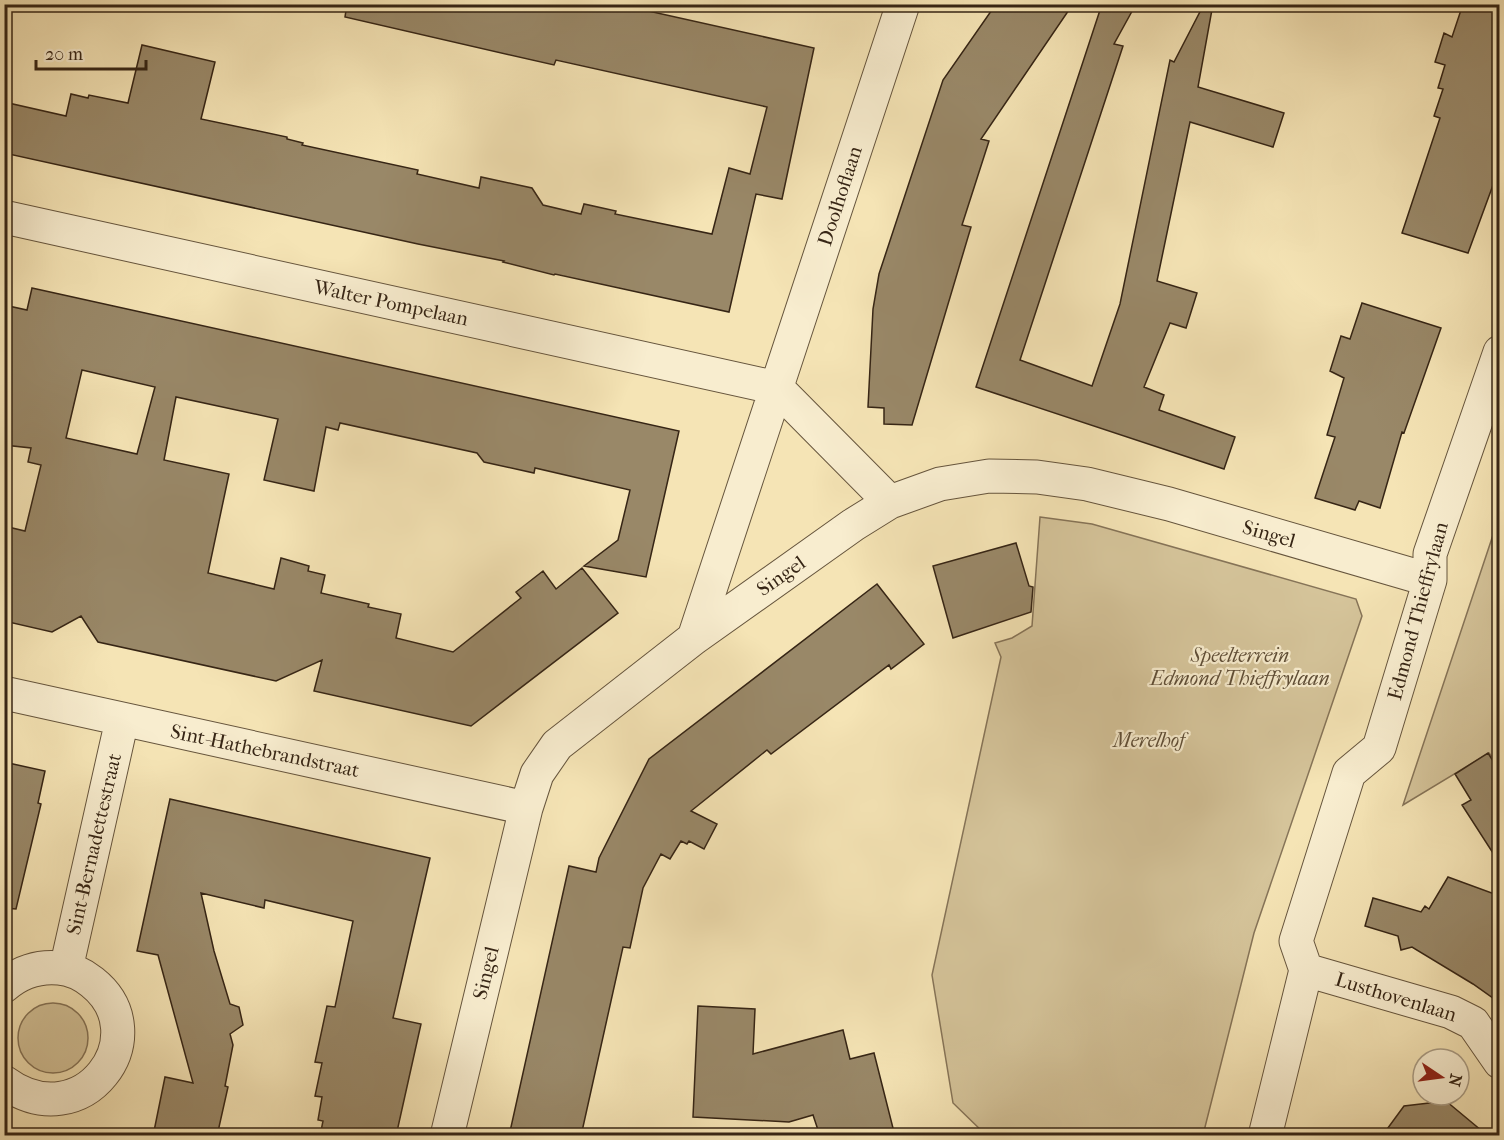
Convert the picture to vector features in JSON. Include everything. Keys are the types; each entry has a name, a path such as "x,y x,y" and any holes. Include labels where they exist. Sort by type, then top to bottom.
{"street":[{"name":"Doolhoflaan","path":"694,638 903,4"},
{"name":"Walter Pompelaan","path":"4,217 777,388"},
{"name":"Edmond Thieffrylaan","path":"1306,970 1296,941 1345,784 1349,773 1379,748 1430,580 1430,554 1500,352"},
{"path":"777,388 890,502"},
{"name":"Singel","path":"447,1136 526,808 537,774 557,745 694,638 853,525 890,502 940,484 989,476 1037,477 1087,484 1169,504 1430,580"},
{"name":"Sint-Hathebrandstraat","path":"4,693 526,808"},
{"name":"Sint-Bernadettestraat","path":"66,969 122,720"},
{"path":"4,986 28,970 47,967 66,969 84,975 110,1002 116,1020 117,1039 113,1058 104,1074 90,1088 74,1097 55,1101 36,1099 18,1093 4,1082"},
{"path":"1265,1136 1306,970"},
{"name":"Lusthovenlaan","path":"1306,970 1458,1016 1473,1023 1500,1062"}],"green space":[{"name":"Merelhof","path":"1040,517 1092,524 1356,599 1362,616 1254,933 1203,1135 986,1135 953,1103 932,975 1001,657 995,643 1012,638 1032,626"},
{"path":"1499,517 1499,765 1489,753 1403,805"},
{"path":"53,1003 66,1006 78,1013 85,1025 88,1038 85,1051 78,1063 66,1070 53,1073 40,1070 28,1063 21,1051 18,1038 21,1025 28,1013 40,1006"}],"building":[{"path":"347,4 617,4 814,48 782,199 756,194 729,312 4,153 4,102 66,116 71,94 88,98 89,95 128,103 142,45 215,62 201,119 287,137 287,139 303,143 302,145 418,170 417,174 479,188 481,177 532,188 543,205 581,214 584,204 616,211 615,214 712,234 729,168 750,174 767,107 556,60 554,65 345,17"},
{"path":"996,4 1073,4 981,139 989,141 962,225 971,227 912,425 884,424 884,408 868,407 873,309 879,274 943,80"},
{"path":"1102,4 1136,4 1114,44 1123,46 1020,360 1092,386 1120,304 1170,60 1174,62 1204,4 1213,4 1198,87 1284,113 1273,147 1190,122 1157,281 1197,293 1186,328 1170,323 1144,387 1164,395 1159,410 1235,437 1224,469 976,387"},
{"path":"1463,4 1500,4 1500,166 1468,253 1402,233 1440,118 1434,116 1443,89 1438,88 1445,65 1435,62 1444,33 1452,37"},
{"path":"32,288 679,431 646,577 584,566 618,540 630,490 535,468 534,473 484,462 477,453 340,423 338,430 326,427 314,491 264,480 278,419 176,397 164,460 229,474 208,573 274,589 281,558 309,566 308,571 325,575 321,593 401,614 396,638 453,652 521,598 516,592 543,571 556,589 582,568 618,613 471,726 314,691 322,660 276,681 98,642 81,616 52,632 4,621 4,526 25,531 41,465 28,462 31,448 4,445 4,305 27,310","holes":["82,370 155,387 137,454 66,438"]},
{"path":"1362,303 1441,328 1404,433 1402,432 1380,508 1359,501 1355,510 1315,498 1335,437 1327,435 1344,378 1330,371 1341,336 1350,339"},
{"path":"1016,543 1029,586 1033,587 1031,612 953,638 933,566"},
{"path":"877,584 924,644 891,669 889,665 771,754 767,750 691,811 717,824 704,849 689,841 687,844 681,841 670,859 661,854 643,888 630,948 623,947 581,1136 509,1136 569,866 596,872 599,858 649,759"},
{"path":"1488,753 1500,772 1500,864 1462,805 1471,800 1455,774"},
{"path":"4,762 45,771 38,803 41,804 16,909 4,908"},
{"path":"170,799 430,858 393,1018 421,1024 396,1136 320,1136 323,1121 318,1120 322,1097 315,1096 322,1063 315,1062 327,1006 335,1007 353,921 265,900 264,908 201,893 214,951 230,1004 239,1007 243,1025 230,1034 233,1045 225,1086 228,1087 217,1136 153,1136 165,1077 193,1083 158,955 137,951"},
{"path":"1448,877 1500,896 1500,1003 1412,947 1401,950 1398,936 1365,926 1373,898 1421,912 1425,906 1429,909"},
{"path":"698,1006 755,1009 753,1054 843,1030 850,1059 874,1053 895,1136 820,1136 813,1115 789,1122 693,1117"},
{"path":"1404,1106 1453,1107 1488,1136 1382,1136"}],"park label":[{"name":"Speelterrein Edmond Thieffrylaan","path":"1240,666"}]}
